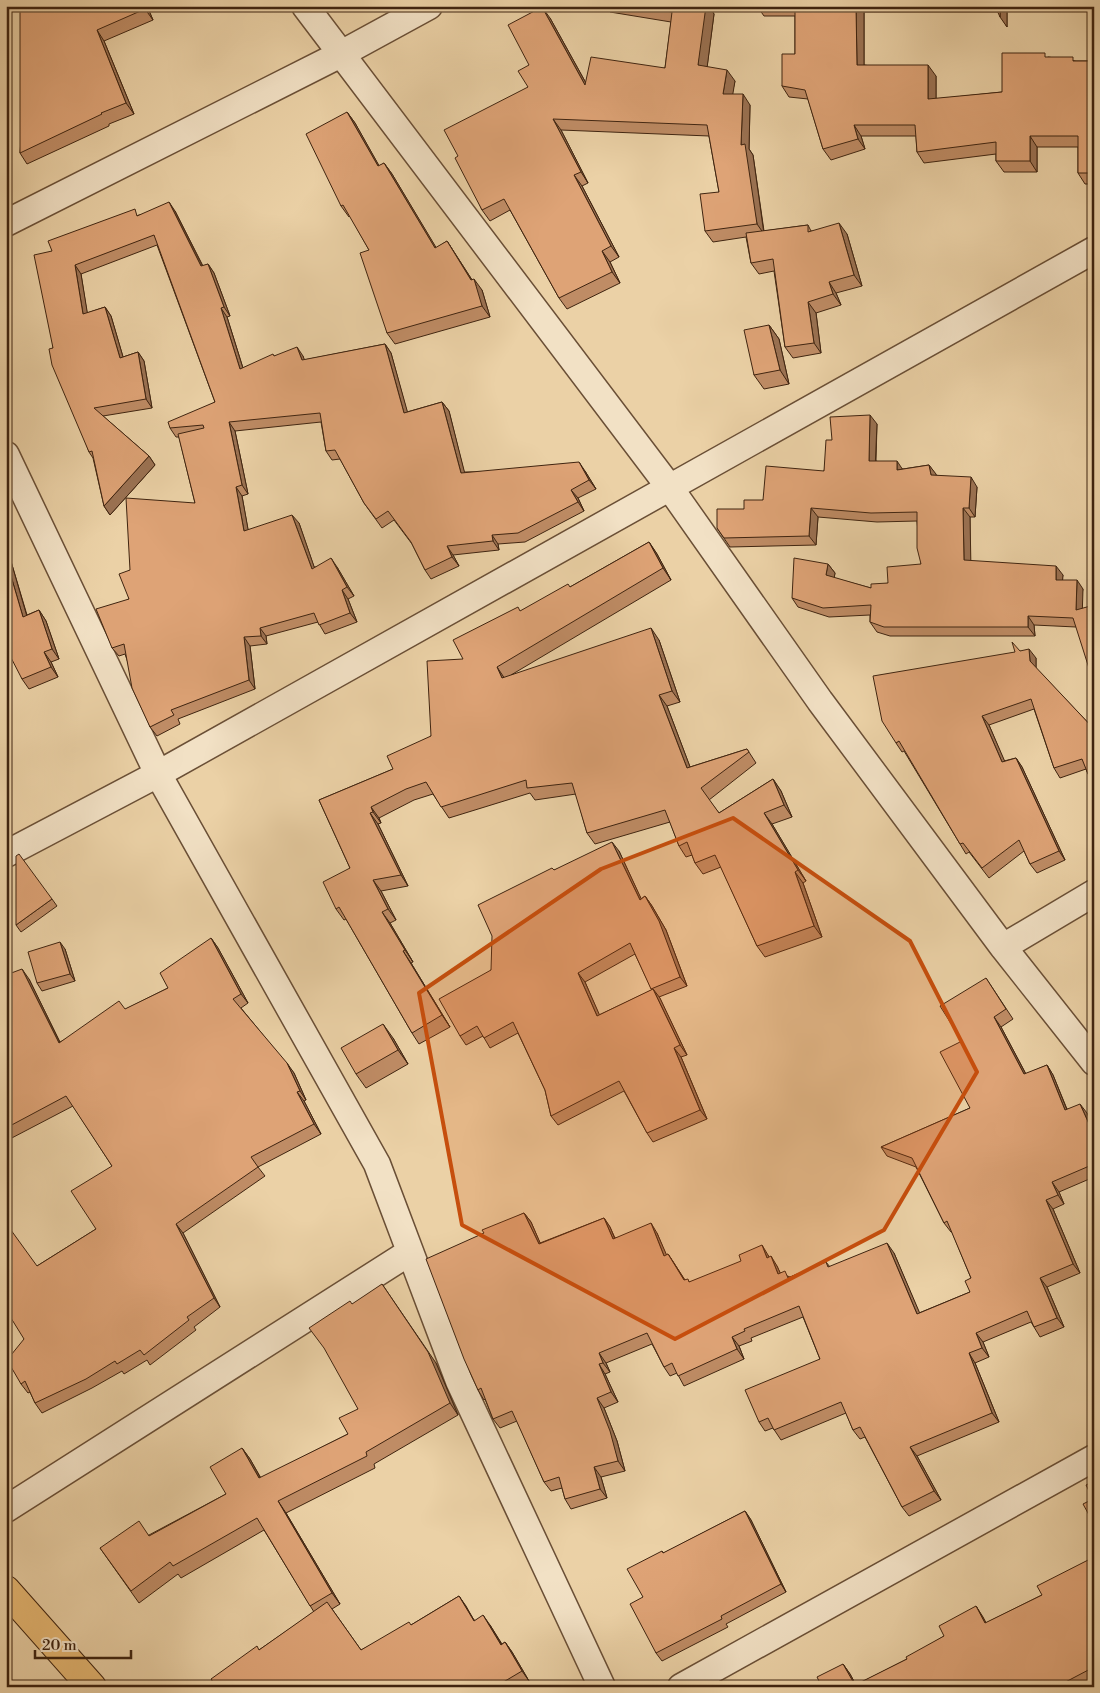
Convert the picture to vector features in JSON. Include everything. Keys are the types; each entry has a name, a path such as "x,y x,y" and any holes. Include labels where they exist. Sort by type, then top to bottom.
{"main road":[{"path":"6,1590 92,1687"}],"street":[{"path":"305,6 670,488 820,701 1003,947 1094,1062"},
{"path":"6,223 342,54 429,6"},
{"path":"6,854 158,774 1094,250"},
{"path":"6,454 158,774 377,1164 459,1380 602,1687"},
{"path":"1003,947 1094,893"},
{"path":"6,1509 410,1252"},
{"path":"681,1687 1094,1458"}],"highlighted area":[{"path":"733,818 910,941 977,1072 884,1230 675,1339 462,1225 419,993 601,869"}],"building":[{"path":"31,6 144,6 145,9 97,30 126,103 101,113 20,153 20,11"},
{"path":"634,6 706,6 698,65 727,70 723,94 743,94 741,145 745,144 757,224 705,231 700,194 719,192 707,125 553,119 581,172 574,175 611,246 602,251 612,272 559,298 504,199 482,210 455,158 458,156 444,130 528,87 518,71 529,65 508,25 542,7 585,85 591,57 665,68 672,12"},
{"path":"795,6 856,6 857,65 928,65 928,99 1002,92 1002,53 1045,53 1045,57 1073,57 1073,61 1094,61 1094,173 1078,173 1078,136 1030,136 1030,161 996,161 996,142 917,152 915,125 854,125 858,139 823,149 805,90 782,86 782,54 795,54"},
{"path":"995,6 1000,6 1000,17"},
{"path":"347,112 378,166 384,163 435,248 447,241 471,280 474,279 482,306 387,333 360,253 369,250 343,205 341,206 306,134"},
{"path":"169,202 201,266 208,264 224,307 221,308 240,369 273,354 274,356 297,347 302,360 385,344 404,413 442,402 461,473 579,462 589,480 571,490 578,502 518,533 492,535 493,541 447,546 452,557 425,570 411,542 388,511 376,519 364,503 335,450 326,451 320,413 229,422 242,485 236,487 244,531 292,515 312,569 331,558 347,587 342,590 350,613 319,625 314,613 260,628 261,636 244,637 249,680 171,710 174,715 150,727 132,688 124,644 112,648 96,609 129,599 119,574 130,570 126,498 195,503 178,434 204,428 203,425 170,428 168,422 215,402 154,235 75,265 83,314 105,307 120,358 138,352 146,399 94,408 149,456 104,506 92,451 89,452 52,365 49,349 53,348 34,255 52,251 48,241 135,209 137,216"},
{"path":"839,223 854,275 829,282 833,294 808,302 814,343 785,347 773,259 751,263 746,233 808,225 808,232"},
{"path":"769,325 780,370 754,375 744,330"},
{"path":"870,415 869,461 897,461 897,470 929,465 931,475 971,477 969,508 963,508 964,560 1056,566 1056,580 1077,580 1076,610 1094,605 1094,684 1073,618 1028,616 1028,627 884,627 870,622 871,605 823,608 792,598 794,558 828,564 826,575 871,588 871,584 888,583 887,567 921,564 917,548 917,512 871,513 811,508 809,536 724,538 717,528 717,509 744,509 744,500 763,500 766,466 824,471 826,440 832,440 830,417"},
{"path":"649,542 663,568 497,667 502,678 651,628 672,691 659,695 687,768 747,749 749,752 701,788 719,813 773,779 784,805 764,813 798,870 795,872 814,926 757,946 715,855 695,863 687,842 679,846 665,810 587,833 572,783 527,788 526,780 441,807 426,782 406,789 371,807 373,812 370,813 401,875 373,880 388,909 382,912 442,1015 412,1033 339,907 336,909 323,882 350,868 319,800 393,769 387,756 431,736 427,661 463,659 453,640 518,607 520,611 568,584 570,587"},
{"path":"6,559 23,617 39,610 52,649 44,652 51,667 22,679 6,648"},
{"path":"1012,642 1020,651 1029,649 1030,661 1094,729 1094,772 1088,774 1082,759 1054,768 1031,699 982,716 1002,762 1016,758 1059,851 1030,864 1019,840 982,868 963,843 960,844 899,741 896,743 882,721 873,676 1015,652"},
{"path":"612,842 640,900 645,896 659,921 680,977 651,989 630,943 578,973 597,1016 653,989 680,1045 674,1048 700,1110 647,1133 619,1081 551,1116 545,1090 513,1022 484,1038 477,1026 460,1036 439,999 491,970 492,936 478,905 552,868 554,870"},
{"path":"19,854 52,899 16,925 16,856"},
{"path":"211,938 241,994 233,999 287,1063 300,1091 297,1092 314,1124 251,1157 258,1167 176,1224 214,1298 187,1317 189,1320 144,1355 140,1350 117,1364 115,1361 86,1379 35,1403 25,1381 21,1384 7,1360 24,1339 6,1310 6,1227 8,1226 37,1266 96,1229 71,1191 112,1166 66,1096 6,1128 6,975 22,969 59,1043 119,1001 125,1009 168,988 160,973"},
{"path":"60,942 70,974 37,983 28,952"},
{"path":"986,978 1006,1009 994,1017 1024,1074 1047,1065 1065,1110 1080,1104 1094,1135 1094,1164 1052,1182 1058,1195 1046,1200 1073,1264 1040,1278 1057,1318 1034,1327 1027,1311 976,1333 982,1348 969,1353 992,1413 910,1447 934,1491 902,1507 860,1427 853,1430 841,1402 774,1430 768,1418 759,1422 745,1390 820,1359 799,1306 744,1329 745,1331 732,1337 737,1349 678,1376 672,1363 664,1367 647,1333 599,1353 603,1363 599,1364 611,1392 597,1398 610,1431 618,1461 594,1467 600,1489 565,1499 559,1477 544,1482 512,1411 493,1419 481,1388 478,1390 464,1359 426,1259 484,1233 482,1230 524,1213 539,1244 604,1218 613,1239 651,1223 664,1256 668,1254 684,1280 688,1279 689,1282 741,1261 739,1255 762,1245 767,1258 771,1256 778,1274 785,1271 788,1278 826,1262 828,1267 887,1243 917,1314 970,1292 965,1281 971,1278 947,1221 944,1223 912,1158 881,1147 970,1108 940,1052 962,1041 940,1006"},
{"path":"383,1024 398,1050 356,1074 341,1048"},
{"path":"382,1284 428,1352 450,1403 366,1452 367,1456 278,1501 332,1593 310,1606 257,1518 173,1566 170,1562 131,1591 100,1548 139,1521 149,1536 226,1494 210,1467 242,1448 259,1478 348,1434 339,1418 358,1409 324,1348 309,1328 350,1301 352,1304"},
{"path":"1094,1331 1094,1341 1089,1335"},
{"path":"1094,1481 1094,1524 1083,1504 1093,1499 1086,1485"},
{"path":"745,1511 781,1584 721,1616 722,1619 656,1653 630,1604 643,1597 627,1569 662,1551 663,1553"},
{"path":"1094,1557 1094,1667 1056,1687 822,1687 817,1677 843,1664 855,1685 907,1659 906,1657 944,1636 939,1626 976,1606 985,1623 1042,1595 1037,1586"},
{"path":"459,1596 474,1621 483,1615 501,1645 505,1642 522,1671 495,1687 216,1687 211,1679 257,1646 259,1650 327,1602 361,1650 409,1622 411,1625"}]}
